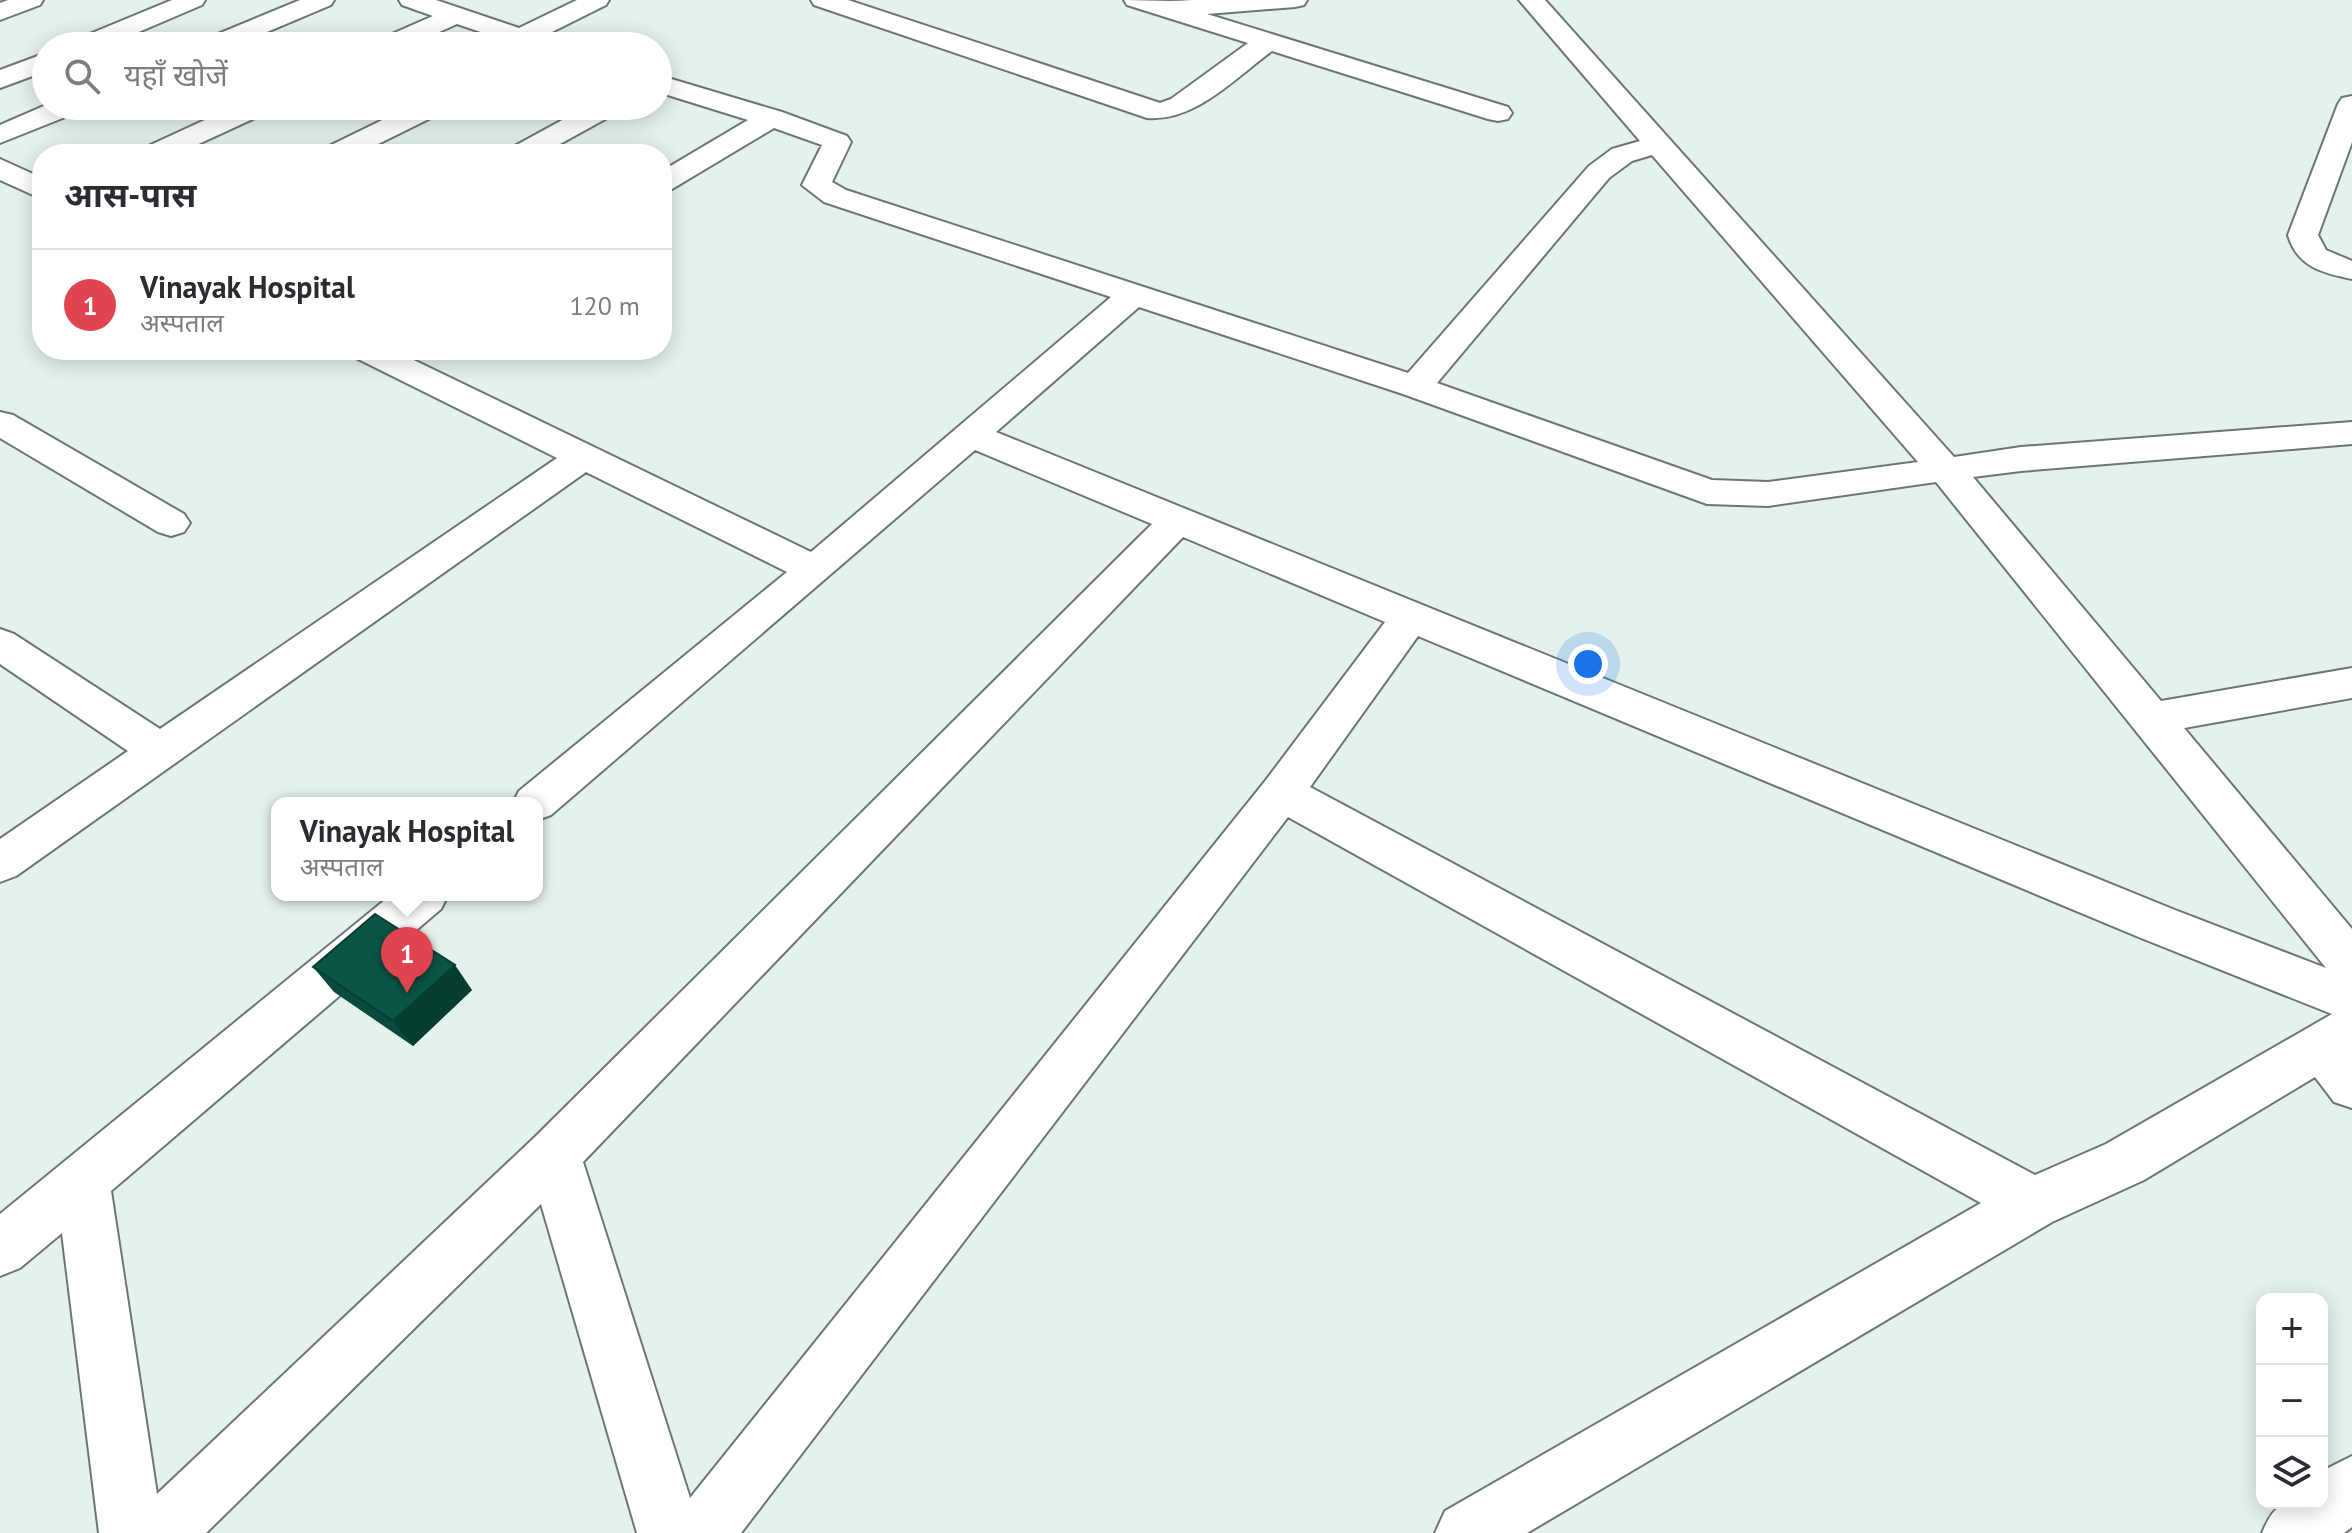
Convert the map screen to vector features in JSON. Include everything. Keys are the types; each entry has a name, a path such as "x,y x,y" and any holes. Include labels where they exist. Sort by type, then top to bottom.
{"street":[{"path":"0,12 31,0"},
{"path":"117,32 193,0"},
{"path":"245,32 322,0"},
{"path":"411,0 506,32"},
{"path":"531,32 597,0"},
{"path":"823,0 1147,110 1161,111 1181,105 1267,42"},
{"path":"1136,0 1498,113"},
{"path":"1168,10 1295,0"},
{"path":"1531,0 1943,468 2153,718 2352,964"},
{"path":"418,32 455,15"},
{"path":"0,80 32,67"},
{"path":"672,87 837,142 837,152 817,177 817,185 835,196 1415,387 1707,492 1768,494 2021,459 2352,433"},
{"path":"2352,104 2303,235 2311,255 2328,265 2352,270"},
{"path":"672,177 772,118"},
{"path":"0,135 35,120"},
{"path":"176,144 228,120"},
{"path":"355,144 404,120"},
{"path":"539,144 583,120"},
{"path":"1415,387 1599,172 1622,155 1660,144"},
{"path":"0,168 32,185"},
{"path":"542,797 815,570 1134,294"},
{"path":"391,360 468,402 815,570"},
{"path":"0,423 171,523"},
{"path":"970,435 2352,1000"},
{"path":"0,863 585,456"},
{"path":"161,1533 554,1155 1179,519"},
{"path":"702,1533 1282,792 1410,617"},
{"path":"7,657 160,751"},
{"path":"2153,718 2352,683"},
{"path":"1282,792 2033,1203"},
{"path":"0,1249 417,901"},
{"path":"1467,1533 2033,1203 2125,1162 2342,1054"},
{"path":"554,1155 669,1533"},
{"path":"82,1180 131,1533"},
{"path":"2294,1533 2352,1487"}],"building":[{"path":"375,914 455,965 393,1021 313,967"}],"place":[{"name":"Vinayak Hospital","path":"407,993"}]}
